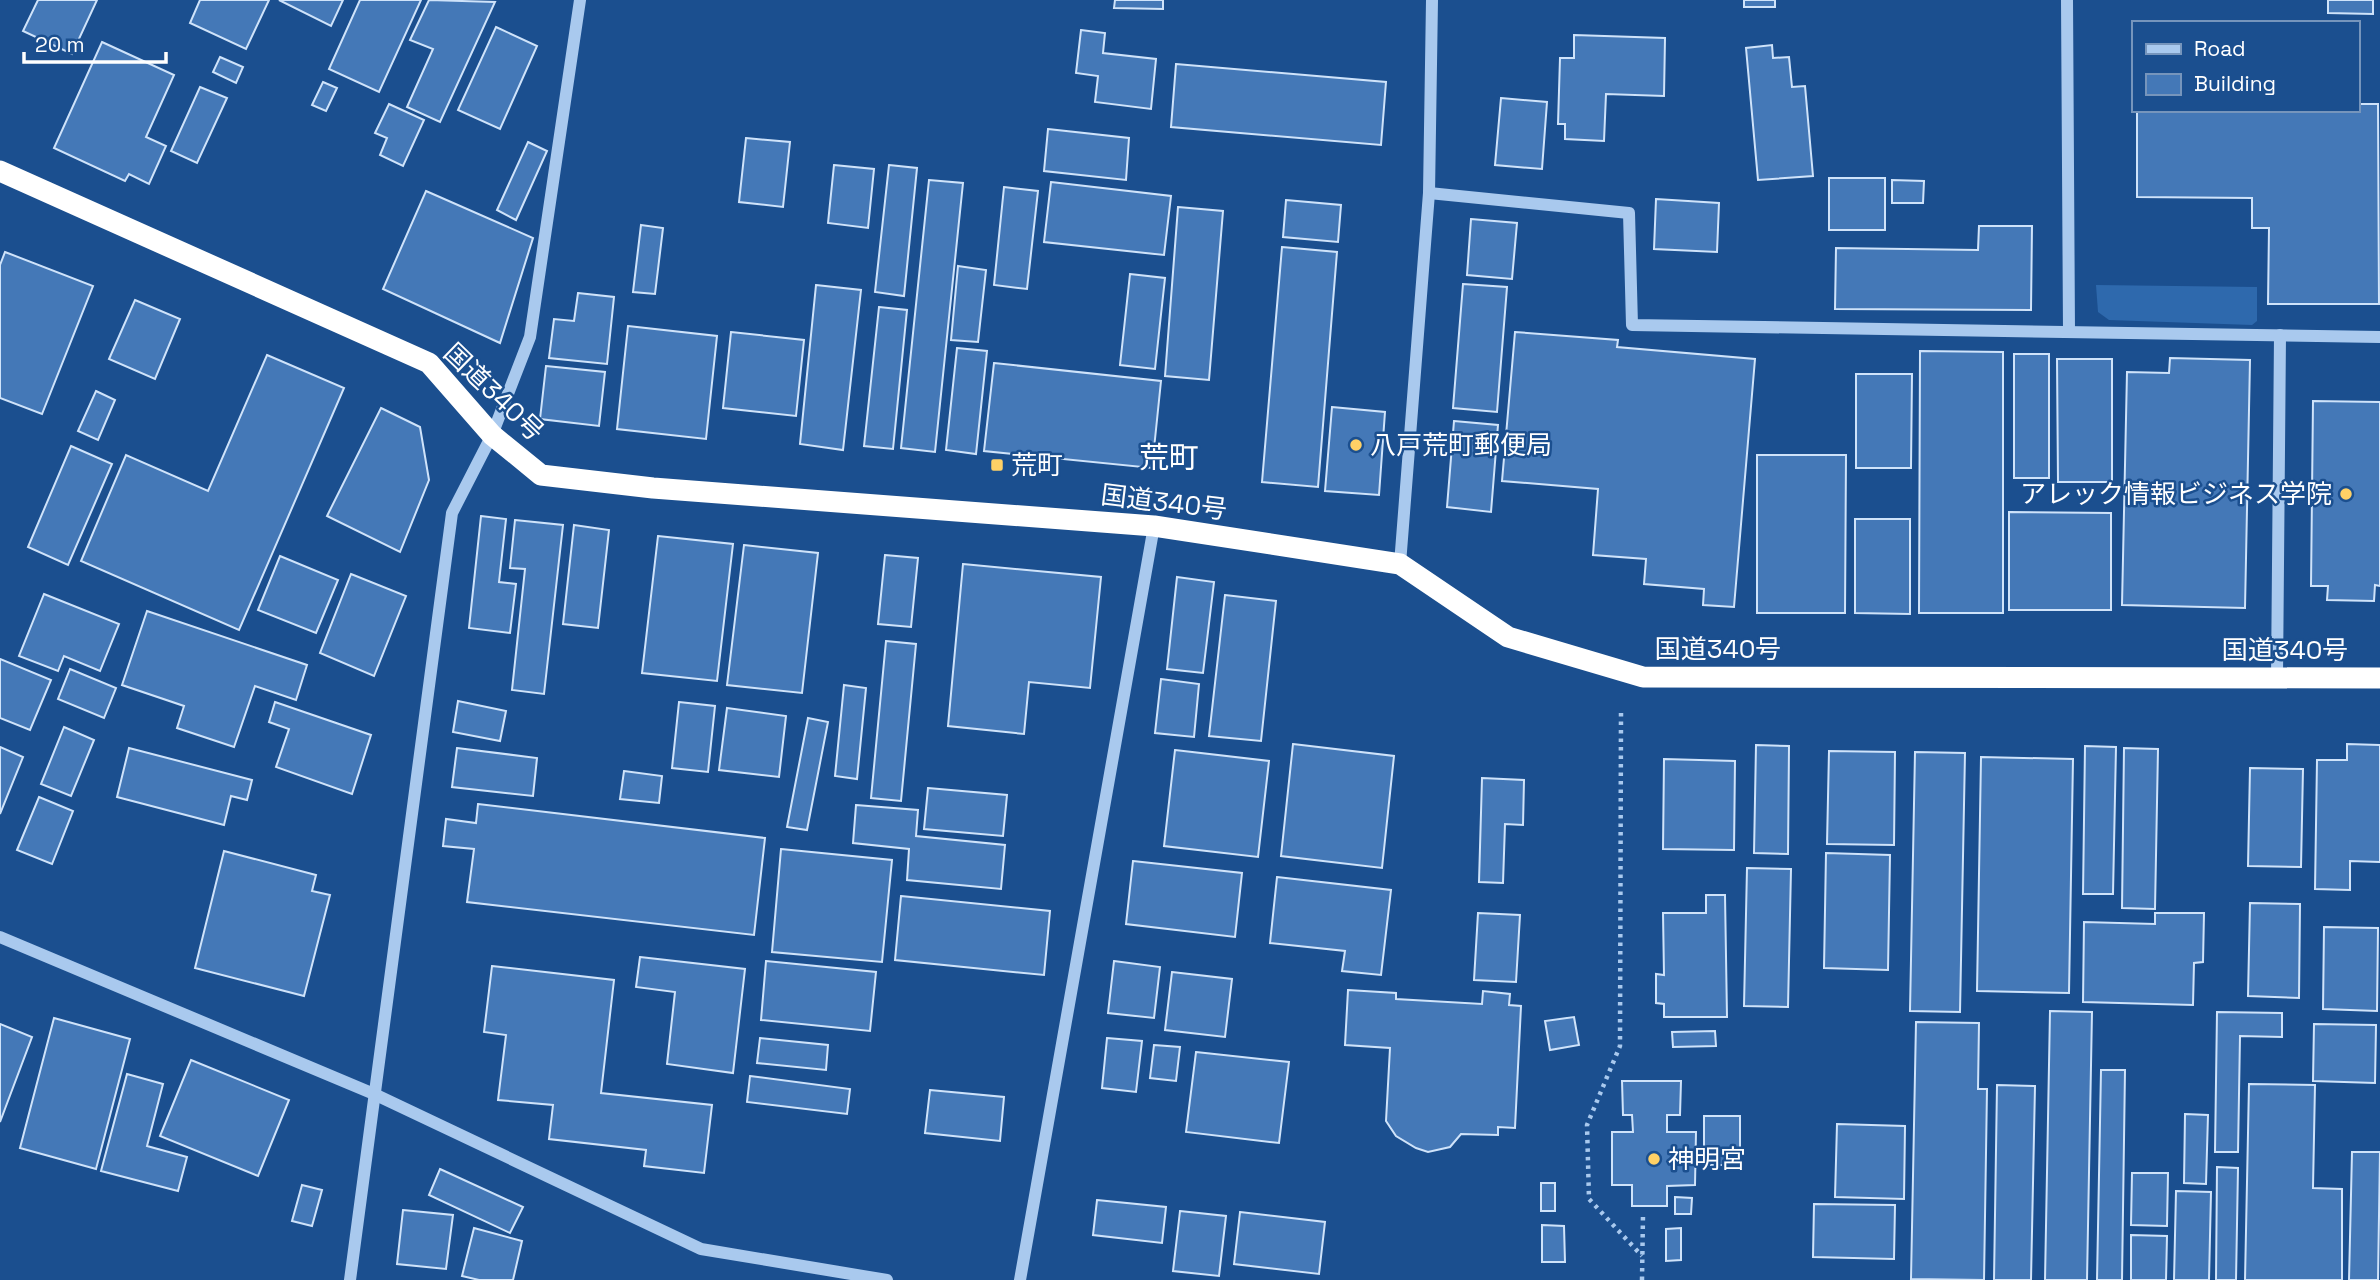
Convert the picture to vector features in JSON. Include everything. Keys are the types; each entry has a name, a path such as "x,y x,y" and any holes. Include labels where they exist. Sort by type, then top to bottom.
{"highway":[{"name":"国道340号","path":"0,172 429,363 492,435 541,475 653,488 1154,526 1400,564 1508,638 1643,677 2380,678"}],"street":[{"path":"350,1280 452,513 492,435 530,337 580,0"},
{"path":"1400,564 1429,192 1432,0"},
{"path":"2067,0 2069,332"},
{"path":"1429,192 1629,212 1632,326 2380,337"},
{"path":"2277,678 2280,335"},
{"path":"1020,1280 1154,526"},
{"path":"0,937 374,1094 701,1249 887,1280"}],"path":[{"path":"1621,713 1620,1046 1587,1125 1589,1199 1642,1256"},
{"path":"1642,1280 1643,1215"}],"shaded area":[{"path":"2096,285 2257,287 2257,321 2252,325 2109,320 2098,312"}],"building":[{"path":"38,0 97,0 72,54 23,31"},
{"path":"200,0 269,0 246,49 190,23"},
{"path":"279,0 343,0 331,26"},
{"path":"360,0 421,0 379,92 329,69"},
{"path":"429,0 495,2 440,122 407,107 433,49 410,40"},
{"path":"1115,0 1163,0 1163,9 1114,8"},
{"path":"1744,0 1775,0 1775,7 1744,7"},
{"path":"2328,0 2373,0 2373,14 2328,13"},
{"path":"496,27 537,46 500,129 458,110"},
{"path":"1081,30 1105,33 1103,53 1156,59 1151,109 1095,102 1098,76 1076,73"},
{"path":"1574,35 1665,38 1664,96 1606,94 1604,141 1565,139 1565,124 1558,124 1560,58 1574,58"},
{"path":"102,42 174,75 146,137 166,146 149,184 129,174 125,181 54,148"},
{"path":"1772,45 1773,58 1789,57 1792,87 1805,86 1813,176 1758,180 1746,48"},
{"path":"220,57 243,67 236,83 213,72"},
{"path":"1176,64 1386,82 1381,145 1171,127"},
{"path":"323,82 337,88 326,111 312,105"},
{"path":"200,87 227,98 197,163 171,151"},
{"path":"1501,98 1547,102 1542,169 1495,165"},
{"path":"389,104 424,120 403,166 380,155 387,138 375,133"},
{"path":"2359,104 2378,104 2379,304 2268,304 2269,228 2252,228 2252,198 2137,197 2137,112 2359,112"},
{"path":"1048,129 1129,138 1126,180 1044,171"},
{"path":"746,138 790,142 783,207 739,202"},
{"path":"528,142 547,151 516,220 497,210"},
{"path":"834,165 874,169 868,228 828,223"},
{"path":"889,165 917,168 904,296 875,292"},
{"path":"1829,178 1885,178 1885,230 1829,230"},
{"path":"929,180 963,183 935,452 901,448"},
{"path":"1892,180 1924,181 1923,203 1892,203"},
{"path":"1051,182 1171,196 1164,255 1044,242"},
{"path":"1004,187 1038,191 1027,289 994,285"},
{"path":"426,191 533,238 500,343 383,289"},
{"path":"1656,199 1719,203 1717,252 1654,249"},
{"path":"1286,200 1341,205 1338,242 1283,237"},
{"path":"1178,207 1223,211 1209,380 1165,376"},
{"path":"1471,219 1517,223 1512,279 1467,275"},
{"path":"641,225 663,228 655,294 633,292"},
{"path":"1979,226 2032,226 2031,310 1835,309 1836,248 1978,250"},
{"path":"1282,247 1337,252 1318,487 1262,482"},
{"path":"5,252 93,286 42,414 0,398 0,265"},
{"path":"958,266 986,270 978,342 951,340"},
{"path":"1130,274 1165,278 1155,369 1120,365"},
{"path":"1463,284 1507,287 1497,412 1453,408"},
{"path":"816,285 861,290 843,450 800,444"},
{"path":"578,293 614,297 607,364 549,358 554,319 574,321"},
{"path":"135,300 180,319 155,379 109,359"},
{"path":"879,307 907,310 893,449 864,446"},
{"path":"628,326 717,336 706,439 617,429"},
{"path":"731,332 804,340 796,416 723,408"},
{"path":"1515,332 1618,340 1617,347 1755,359 1734,607 1703,605 1704,589 1644,584 1646,559 1593,555 1598,489 1502,481"},
{"path":"957,348 987,351 976,454 946,450"},
{"path":"1920,351 2003,352 2003,613 1919,613"},
{"path":"2014,354 2049,354 2049,478 2014,478"},
{"path":"267,355 344,388 239,630 81,561 126,455 208,491"},
{"path":"2170,358 2250,360 2245,608 2122,605 2127,372 2169,373"},
{"path":"2057,359 2112,359 2112,482 2058,482"},
{"path":"994,363 1161,381 1152,468 984,451"},
{"path":"546,366 605,372 599,426 540,419"},
{"path":"1856,374 1912,374 1911,468 1856,468"},
{"path":"96,391 115,400 98,440 78,431"},
{"name":"アレック情報ビジネス学院","path":"2313,401 2380,402 2380,586 2375,585 2374,601 2327,600 2328,586 2311,586"},
{"path":"1332,407 1385,412 1379,495 1325,491"},
{"path":"381,408 420,427 429,480 400,552 327,516"},
{"path":"1454,421 1498,425 1491,512 1447,507"},
{"path":"71,446 112,464 68,565 28,547"},
{"path":"1757,455 1846,455 1845,613 1757,613"},
{"path":"2009,512 2111,513 2111,610 2009,610"},
{"path":"481,516 506,519 499,582 516,584 510,633 469,628"},
{"path":"1855,519 1910,519 1910,614 1855,613"},
{"path":"515,520 563,525 544,694 512,690 525,569 510,568"},
{"path":"574,525 609,530 598,628 563,624"},
{"path":"658,536 733,544 717,681 642,673"},
{"path":"744,545 818,553 802,693 727,685"},
{"path":"885,555 918,558 911,627 878,624"},
{"path":"280,556 338,580 316,633 258,610"},
{"path":"963,564 1101,577 1090,688 1029,682 1024,734 948,726"},
{"path":"351,574 406,596 374,676 320,653"},
{"path":"1177,577 1214,582 1203,673 1167,669"},
{"path":"44,594 119,624 100,671 64,656 58,671 19,656"},
{"path":"1225,595 1276,601 1261,741 1209,736"},
{"path":"147,611 307,665 296,700 255,686 234,747 177,728 184,706 122,685"},
{"path":"886,641 916,644 901,801 871,798"},
{"path":"0,659 51,680 30,730 0,718"},
{"path":"70,669 116,688 104,718 58,699"},
{"path":"1161,679 1199,684 1194,737 1155,733"},
{"path":"844,685 866,688 857,779 835,776"},
{"path":"458,701 506,711 500,741 453,732"},
{"path":"275,702 371,735 352,794 276,767 289,729 269,722"},
{"path":"679,702 715,706 708,772 672,768"},
{"path":"727,708 786,716 779,777 719,770"},
{"path":"808,718 828,722 807,830 787,827"},
{"path":"64,727 94,740 71,796 41,784"},
{"path":"1293,744 1394,756 1382,868 1281,856"},
{"path":"2347,744 2380,745 2380,862 2350,861 2350,890 2315,889 2317,760 2347,760"},
{"path":"1756,745 1789,746 1788,854 1754,853"},
{"path":"2085,746 2116,747 2113,894 2083,894"},
{"path":"0,747 23,757 0,814"},
{"path":"129,748 252,780 247,800 231,796 224,825 117,797"},
{"path":"457,748 537,758 533,796 452,787"},
{"path":"2124,748 2158,749 2155,909 2122,908"},
{"path":"1175,750 1269,761 1258,857 1164,846"},
{"path":"1829,751 1895,752 1894,845 1827,844"},
{"path":"1915,752 1965,753 1960,1012 1910,1011"},
{"path":"1981,757 2073,759 2069,993 1977,991"},
{"path":"1664,759 1735,761 1734,850 1663,849"},
{"path":"2250,768 2303,769 2301,867 2248,866"},
{"path":"624,771 662,776 659,803 620,799"},
{"path":"1482,778 1524,780 1523,825 1505,824 1503,883 1479,882"},
{"path":"928,788 1007,795 1003,836 924,829"},
{"path":"39,797 73,811 52,864 17,850"},
{"path":"478,804 765,838 754,935 467,902 474,849 443,846 446,819 476,823"},
{"path":"856,805 918,810 916,836 1005,845 1001,889 907,880 909,849 853,843"},
{"path":"781,849 892,860 882,962 772,952"},
{"path":"224,851 316,875 312,891 330,895 304,996 195,968"},
{"path":"1826,853 1890,855 1888,970 1824,968"},
{"path":"1133,861 1242,873 1235,937 1126,924"},
{"path":"1747,868 1791,869 1788,1007 1744,1006"},
{"path":"1277,877 1391,890 1381,975 1342,971 1345,951 1270,943"},
{"path":"1706,895 1725,895 1727,1017 1664,1017 1664,1004 1656,1003 1656,974 1664,975 1663,913 1706,913"},
{"path":"901,896 1050,911 1044,975 895,960"},
{"path":"2250,903 2300,904 2299,998 2248,996"},
{"path":"1478,913 1520,915 1516,982 1474,980"},
{"path":"2155,913 2204,913 2203,962 2194,963 2193,1005 2083,1002 2084,922 2155,924"},
{"path":"2324,927 2378,928 2377,1011 2323,1009"},
{"path":"640,957 745,969 733,1073 667,1064 675,992 636,987"},
{"path":"766,961 876,972 870,1031 761,1020"},
{"path":"1114,961 1160,967 1154,1018 1108,1013"},
{"path":"492,966 614,980 601,1093 712,1105 704,1173 644,1166 646,1150 549,1139 553,1105 498,1100 506,1035 484,1032"},
{"path":"1172,972 1232,979 1225,1037 1165,1030"},
{"path":"1348,990 1396,993 1396,999 1482,1004 1483,991 1510,994 1509,1005 1521,1006 1515,1128 1498,1127 1498,1135 1461,1134 1450,1147 1428,1152 1396,1136 1386,1121 1390,1048 1345,1045"},
{"path":"2050,1011 2092,1012 2087,1280 2045,1280"},
{"path":"2217,1012 2282,1013 2282,1037 2240,1036 2238,1152 2215,1152"},
{"path":"1574,1017 1579,1045 1550,1050 1545,1021"},
{"path":"54,1018 130,1039 96,1169 20,1148"},
{"path":"1916,1022 1979,1023 1978,1089 1987,1089 1984,1280 1911,1279"},
{"path":"0,1024 32,1037 0,1122"},
{"path":"2314,1024 2376,1025 2375,1083 2313,1081"},
{"path":"1715,1031 1716,1046 1673,1047 1672,1032"},
{"path":"760,1038 828,1045 826,1070 757,1063"},
{"path":"1107,1038 1142,1041 1136,1092 1102,1088"},
{"path":"1154,1045 1180,1047 1176,1081 1150,1078"},
{"path":"1196,1052 1289,1062 1279,1143 1186,1132"},
{"path":"191,1060 289,1100 258,1176 160,1136"},
{"path":"2101,1070 2125,1070 2122,1280 2097,1280"},
{"path":"127,1074 163,1084 147,1146 187,1157 178,1191 101,1171"},
{"path":"750,1076 850,1089 847,1114 747,1102"},
{"name":"神明宮","path":"1622,1081 1681,1081 1680,1115 1667,1115 1667,1132 1696,1132 1695,1185 1667,1186 1667,1206 1632,1206 1632,1185 1612,1185 1612,1132 1633,1132 1632,1115 1623,1115"},
{"path":"2249,1084 2315,1085 2313,1188 2342,1189 2342,1280 2245,1280"},
{"path":"1997,1085 2035,1086 2031,1280 1994,1280"},
{"path":"930,1090 1004,1097 1000,1141 925,1133"},
{"path":"2185,1114 2208,1115 2206,1184 2184,1183"},
{"path":"1704,1116 1740,1116 1740,1165 1704,1165"},
{"path":"1837,1124 1905,1126 1904,1199 1835,1197"},
{"path":"2352,1152 2380,1152 2378,1280 2349,1280"},
{"path":"2217,1167 2238,1168 2236,1280 2216,1280"},
{"path":"440,1169 523,1207 510,1233 429,1195"},
{"path":"2132,1173 2168,1173 2167,1226 2131,1225"},
{"path":"1541,1183 1555,1183 1555,1211 1541,1211"},
{"path":"302,1185 322,1190 312,1226 292,1221"},
{"path":"2176,1191 2211,1192 2209,1280 2174,1280"},
{"path":"1675,1197 1692,1198 1691,1214 1675,1214"},
{"path":"1097,1200 1166,1207 1162,1243 1093,1235"},
{"path":"1814,1204 1895,1205 1894,1259 1813,1257"},
{"path":"403,1210 453,1215 446,1269 397,1264"},
{"path":"1180,1211 1226,1216 1219,1276 1173,1271"},
{"path":"1240,1212 1325,1222 1319,1274 1234,1264"},
{"path":"1542,1225 1564,1226 1565,1262 1542,1262"},
{"path":"474,1228 522,1241 513,1280 479,1280 462,1276"},
{"path":"1681,1228 1681,1260 1666,1261 1666,1229"},
{"path":"2131,1235 2167,1236 2166,1280 2131,1280"}],"place":[{"name":"八戸荒町郵便局","path":"1356,445"},
{"name":"荒町","path":"997,465"},
{"name":"アレック情報ビジネス学院","path":"2346,494"},
{"name":"神明宮","path":"1654,1159"}],"district":[{"name":"荒町","path":"1169,457"}]}
